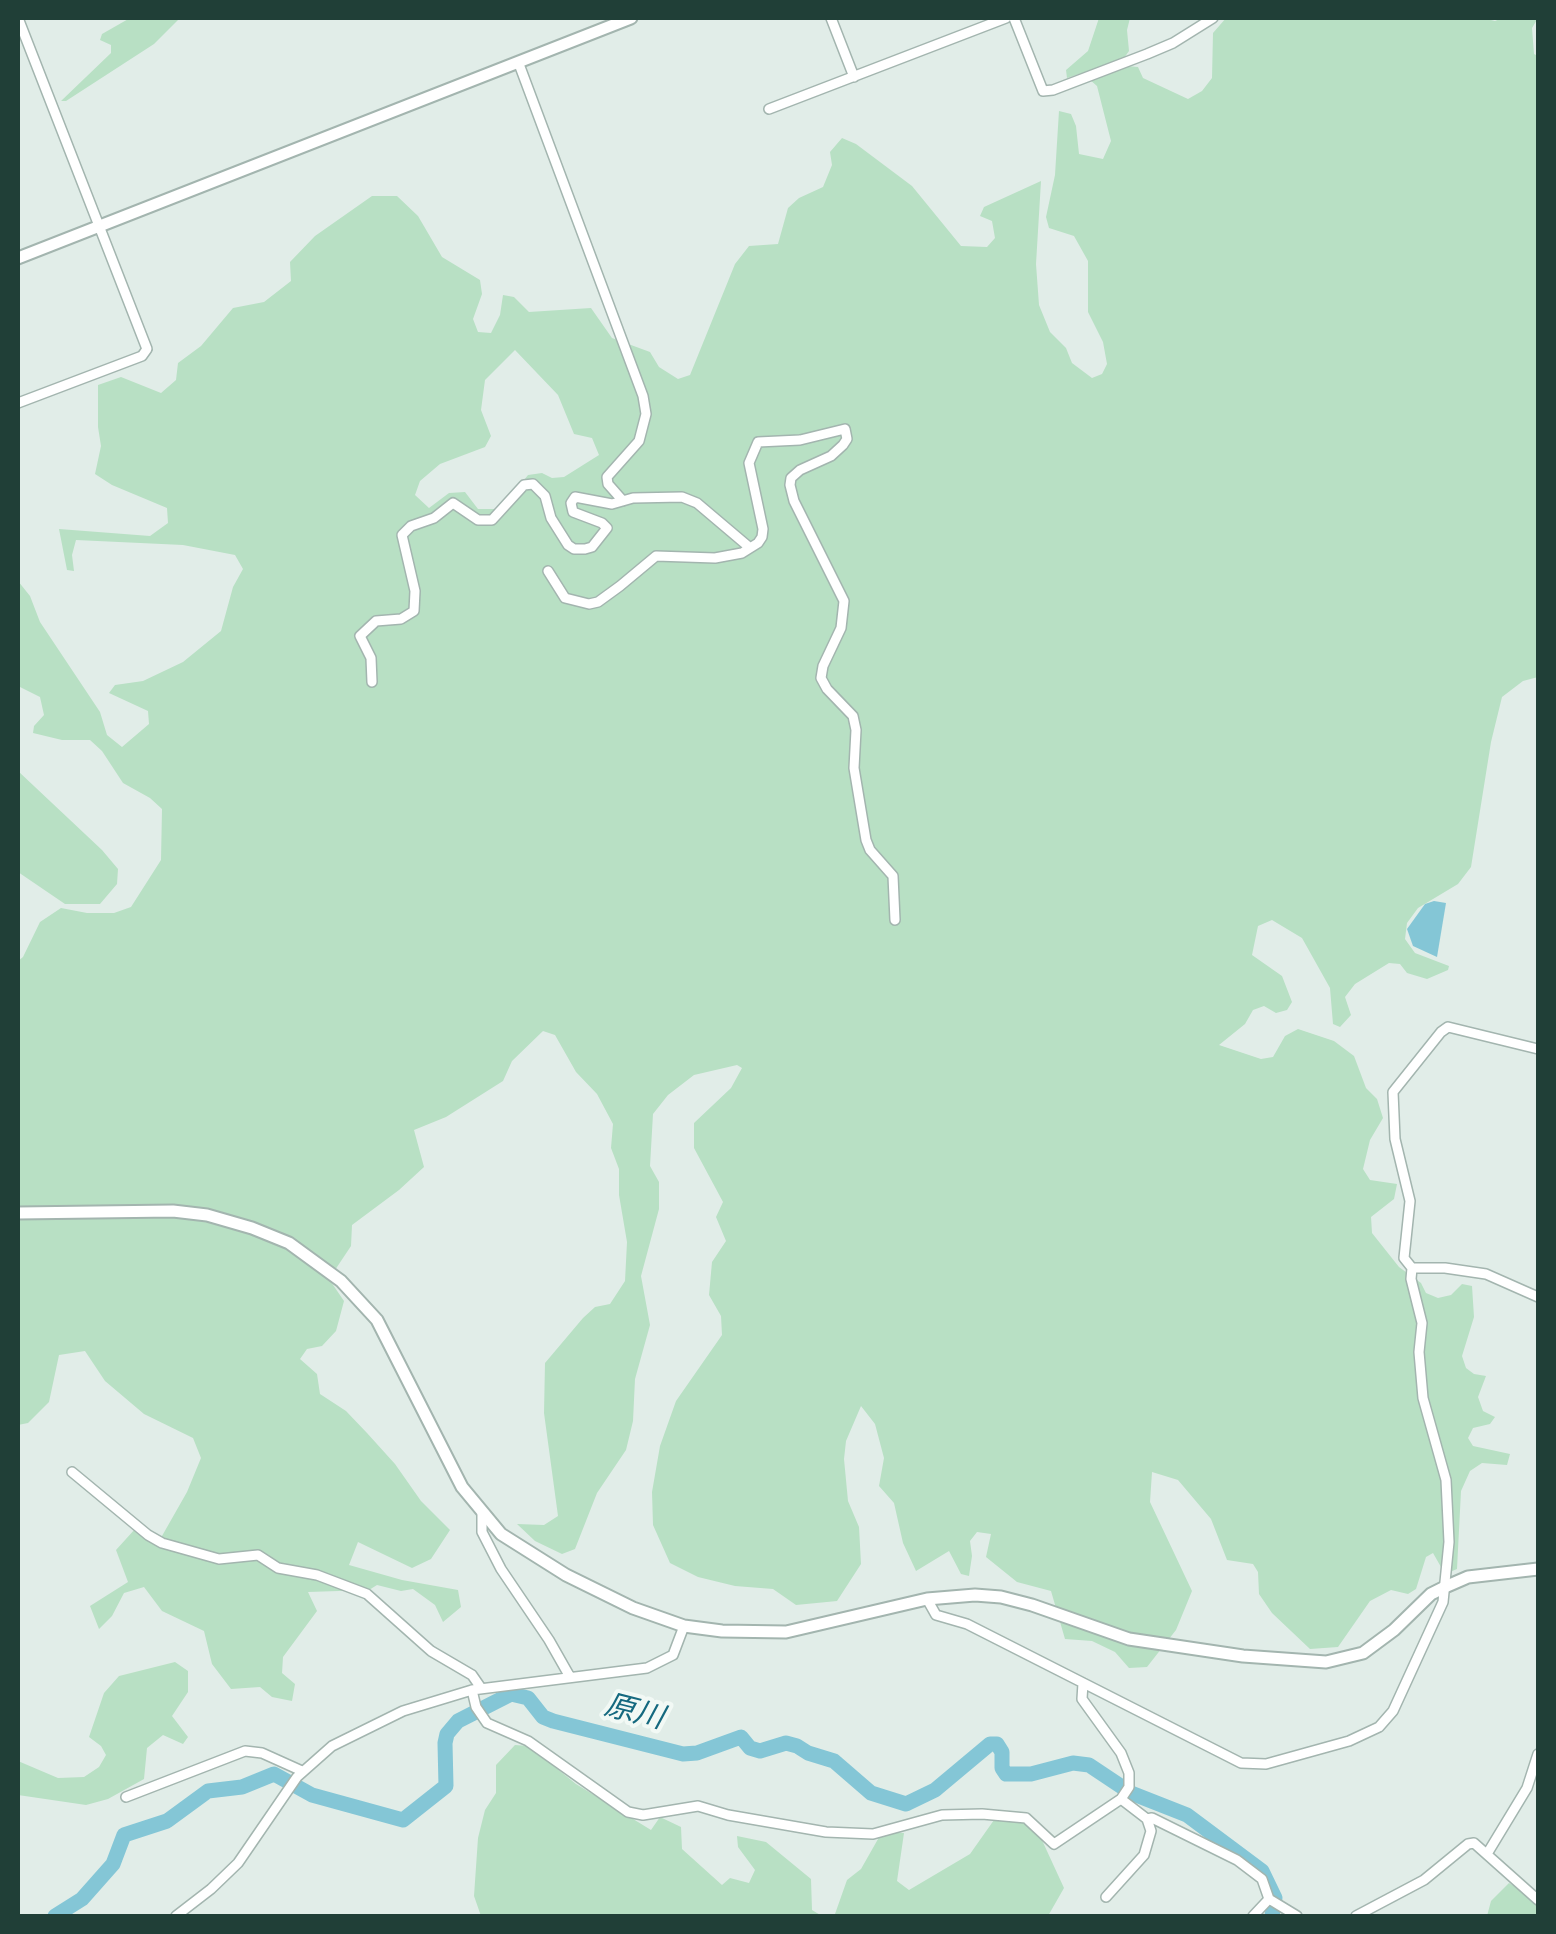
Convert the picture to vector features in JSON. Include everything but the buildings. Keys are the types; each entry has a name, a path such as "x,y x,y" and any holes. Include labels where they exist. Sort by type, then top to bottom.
{"street":[{"path":"18,18 147,349 142,356 18,399"},
{"path":"18,258 519,64 616,20 632,18"},
{"path":"831,18 854,77"},
{"path":"770,110 1010,18 1043,91 1148,54 1213,18"},
{"path":"519,64 643,396 646,414 639,441 607,477 623,502"},
{"path":"548,571 565,598 589,604 598,602 656,556 733,557 758,543 763,529 749,462 758,442 800,440 845,429 847,439 843,445 800,470 790,486 844,601 841,628 821,678 826,689 854,716 854,768 866,840 894,876 895,920"},
{"path":"372,682 371,658 360,636 376,620 408,618 414,610 415,591 402,536 411,526 434,518 453,503 478,520 492,520 524,485 533,484 545,496 551,518 568,545 574,550 585,550 607,528 602,522 573,512 570,503 576,498 612,504 682,497 697,503 749,547"},
{"path":"927,1600 936,1615 967,1624 1242,1764 1266,1764 1366,1735 1388,1719 1443,1602 1448,1542 1446,1480 1423,1398 1418,1352 1422,1323 1411,1280 1412,1268 1404,1258 1410,1202 1395,1139 1393,1092 1448,1027 1538,1050"},
{"path":"18,1213 158,1211 208,1215 289,1243 341,1281 377,1320 446,1456 482,1514 527,1552 566,1575 634,1608 684,1626 786,1632 946,1596 1001,1597 1129,1640 1243,1656 1326,1662 1363,1653 1444,1586 1468,1577 1538,1568"},
{"path":"1412,1268 1486,1274 1538,1297"},
{"path":"72,1472 162,1543 219,1558 258,1555 278,1568 317,1575 367,1594 430,1651 472,1676 478,1712 504,1732 528,1741 628,1812 643,1815 698,1806 826,1832 873,1834 942,1815 982,1814 1026,1818 1054,1844 1126,1793 1130,1773 1121,1753 1082,1699 1082,1683"},
{"path":"482,1514 482,1532 501,1569 570,1677"},
{"path":"176,1916 238,1862 300,1774 332,1746 404,1711 476,1689 647,1668 673,1655 684,1626"},
{"path":"126,1797 246,1751 274,1757 300,1774"},
{"path":"1487,1854 1527,1788 1538,1754"},
{"path":"1106,1898 1144,1855 1151,1830 1126,1793"},
{"path":"1147,1819 1237,1860 1262,1879 1272,1902 1297,1916"},
{"path":"1356,1916 1424,1880 1474,1843 1538,1900"},
{"path":"1253,1916 1272,1902"}],"green space":[{"path":"130,18 180,18 154,44 61,101 111,53 111,45 100,40 102,34"},
{"path":"1099,18 1130,18 1129,51 1124,58 1127,66 1138,67 1143,78 1188,99 1202,91 1212,78 1213,33 1226,18 1538,18 1532,28 1534,54 1538,56 1538,677 1523,681 1502,697 1471,867 1458,884 1418,908 1407,923 1405,939 1415,953 1449,966 1448,970 1427,979 1407,973 1400,964 1389,963 1355,984 1345,997 1351,1015 1340,1027 1333,1024 1330,988 1302,938 1272,920 1258,926 1252,955 1282,976 1292,1002 1287,1010 1276,1013 1264,1006 1253,1010 1245,1024 1219,1045 1261,1059 1273,1057 1285,1036 1298,1029 1334,1041 1354,1056 1383,1118 1370,1140 1363,1169 1370,1180 1397,1184 1394,1199 1371,1217 1372,1233 1426,1293 1438,1298 1451,1295 1462,1284 1472,1286 1474,1317 1462,1356 1466,1368 1486,1376 1478,1397 1483,1411 1495,1417 1490,1424 1473,1428 1468,1438 1473,1446 1510,1454 1507,1465 1482,1463 1470,1471 1461,1491 1457,1569 1445,1574 1433,1553 1426,1557 1416,1589 1408,1594 1391,1590 1370,1601 1338,1647 1310,1649 1272,1613 1259,1594 1258,1572 1253,1564 1227,1560 1211,1519 1178,1480 1152,1472 1150,1502 1192,1591 1176,1630 1147,1667 1129,1668 1115,1652 1092,1641 1065,1639 1051,1591 1017,1582 986,1557 991,1534 977,1532 970,1541 969,1576 961,1574 949,1551 916,1571 903,1543 894,1503 879,1486 884,1458 875,1424 861,1406 846,1441 844,1459 848,1501 859,1527 861,1564 837,1601 796,1605 773,1589 735,1586 698,1577 670,1563 653,1525 652,1492 660,1446 676,1401 722,1335 721,1316 709,1295 712,1262 726,1241 716,1217 723,1202 694,1148 694,1123 731,1088 742,1068 737,1065 694,1075 668,1095 653,1114 650,1166 659,1182 659,1209 641,1276 650,1325 635,1379 633,1421 626,1450 597,1493 575,1549 562,1554 535,1541 517,1524 544,1525 558,1516 544,1413 545,1363 595,1307 610,1304 625,1281 627,1242 619,1169 611,1148 613,1124 555,1035 543,1031 512,1061 503,1081 446,1117 414,1130 424,1167 352,1225 351,1246 329,1279 344,1301 336,1331 322,1346 307,1349 300,1359 317,1374 320,1394 346,1411 450,1530 431,1559 412,1568 358,1542 349,1565 458,1590 461,1607 443,1622 435,1605 413,1589 401,1591 377,1585 369,1590 308,1592 317,1611 283,1657 282,1673 295,1684 292,1701 272,1697 260,1687 231,1689 212,1664 204,1631 162,1611 144,1587 124,1593 112,1616 99,1629 90,1606 128,1582 116,1550 135,1529 158,1543 201,1458 193,1438 144,1414 105,1381 85,1351 59,1355 49,1402 28,1423 18,1425 18,961 40,922 61,908 114,913 131,907 161,860 162,809 123,783 90,740 62,740 33,733 44,715 40,697 18,686 18,581 30,596 40,622 100,712 107,735 122,747 149,724 148,711 109,693 115,685 143,681 183,662 221,631 233,587 243,569 235,555 183,545 76,540 72,555 74,571 67,570 59,529 150,536 168,523 167,508 95,474 101,446 98,385 121,377 161,393 176,380 178,363 201,346 233,308 264,302 291,281 290,262 315,236 372,196 397,196 418,216 442,257 480,280 482,294 473,319 478,332 491,333 500,315 503,295 514,297 529,312 591,308 612,338 650,352 659,367 678,379 690,375 735,264 749,246 778,244 788,208 823,187 832,165 830,152 842,138 912,186 961,246 987,247 995,238 992,221 980,216 984,207 1041,181 1036,264 1039,305 1050,332 1066,348 1072,363 1092,378 1102,374 1107,364 1103,342 1088,312 1088,261 1074,236 1049,228 1046,217 1055,175 1059,111 1071,114 1079,154 1103,159 1111,141 1097,86 1082,73 1067,78 1066,70 1088,51","holes":["515,350 558,395 574,434 592,438 599,455 564,477 528,475 501,509 478,509 465,492 449,493 429,508 415,495 420,481 440,464 485,447 491,436 481,410 485,380"]},
{"path":"18,771 118,869 117,884 100,904 65,904 18,872"},
{"path":"175,1662 188,1671 188,1692 172,1716 188,1737 183,1744 163,1735 147,1748 144,1779 108,1799 86,1805 18,1795 18,1761 58,1778 84,1777 99,1767 106,1755 89,1737 104,1693 119,1676"},
{"path":"515,1745 529,1746 576,1784 651,1830 660,1817 681,1827 682,1849 722,1885 730,1878 749,1883 755,1870 738,1847 737,1836 766,1842 811,1879 812,1910 822,1916 481,1916 474,1896 478,1838 485,1810 496,1793 496,1765"},
{"path":"994,1820 1024,1822 1041,1838 1064,1888 1048,1916 828,1916 835,1914 847,1880 861,1869 882,1832 904,1833 897,1881 909,1890 970,1854"},
{"path":"1509,1883 1538,1906 1538,1916 1487,1916 1491,1901"}],"water":[{"path":"1446,903 1437,957 1413,946 1407,929 1425,904"}],"waterway":[{"name":"原川","path":"55,1916 82,1899 113,1864 124,1835 167,1821 208,1791 242,1787 274,1774 312,1795 403,1820 446,1786 445,1743 458,1721 511,1694 528,1698 543,1717 553,1721 683,1754 741,1737 750,1748 760,1751 786,1743 797,1746 834,1761 871,1793 906,1804 935,1790 990,1744 997,1744 1002,1752 1006,1774 1031,1774 1073,1763 1089,1765 1131,1793 1187,1815 1262,1871 1275,1898 1272,1916"}]}
